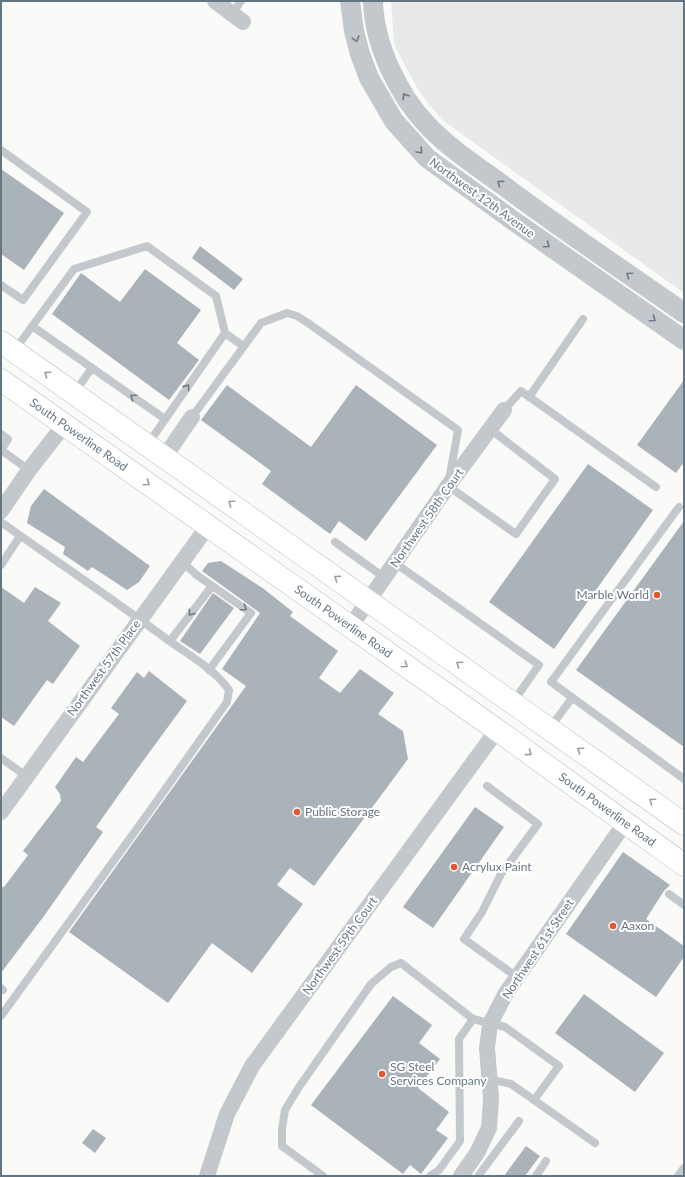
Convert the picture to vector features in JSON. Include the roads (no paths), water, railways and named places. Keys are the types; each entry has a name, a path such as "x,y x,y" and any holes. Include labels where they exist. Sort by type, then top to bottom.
{"main road":[{"path":"7,346 369,600 684,824"},
{"name":"South Powerline Road","path":"1,380 498,730 625,823 674,852 684,865"},
{"path":"64,425 74,418 102,412"},
{"path":"490,687 500,714 498,730"},
{"path":"498,730 505,727 545,725"}],"street":[{"path":"215,1 239,12"},
{"name":"Northwest 12th Avenue","path":"350,1 354,31 369,78 394,121 427,158 511,219 684,340"},
{"name":"Northwest 12th Avenue","path":"373,1 377,26 390,69 412,108 428,126 444,141 523,200 684,313"},
{"path":"511,219 523,200"},
{"name":"Northwest 58th Court","path":"350,627 448,486 504,410"},
{"path":"155,450 172,446 192,417"},
{"path":"1,511 29,470 64,425"},
{"name":"Northwest 57th Place","path":"2,808 208,526"},
{"name":"Northwest 59th Court","path":"206,1176 227,1114 252,1066 498,730"},
{"name":"Northwest 61st Street","path":"472,1173 477,1153 489,1128 491,1098 487,1048 490,1024 506,992 625,823"}],"lane":[{"path":"1,150 87,212 23,300 1,285"},
{"path":"7,346 32,326 74,269 148,246 216,296 226,333 244,346"},
{"path":"192,417 261,323 287,313 308,323 458,430 448,486 516,534 556,479 490,430"},
{"path":"529,397 583,319"},
{"path":"32,326 165,419"},
{"path":"155,450 165,419 226,333"},
{"path":"74,393 92,368"},
{"path":"504,410 521,391 656,486"},
{"path":"1,434 8,439 1,450 29,470"},
{"path":"679,507 551,682 684,779"},
{"path":"1,522 170,641 209,670 229,690 227,702 1,1016"},
{"path":"1,565 20,536"},
{"path":"335,542 385,578"},
{"path":"182,562 212,586 251,613 209,670"},
{"path":"395,563 539,665 513,702"},
{"path":"170,641 212,586"},
{"path":"545,725 572,698"},
{"path":"1,758 26,776"},
{"path":"487,786 538,824 501,874 482,912 464,939 517,977"},
{"path":"669,894 684,905"},
{"path":"323,1176 282,1146 282,1129 285,1110 299,1087 371,984 391,967 401,963 473,1019 505,1027 559,1066 534,1100"},
{"path":"430,1176 439,1170 460,1141 459,1039 473,1019"},
{"path":"489,1079 511,1084 595,1143"},
{"path":"472,1173 519,1121"},
{"path":"536,1176 546,1161"},
{"path":"678,1176 684,1168"}],"place":[{"name":"Marble World","path":"657,595"},
{"name":"Public Storage","path":"297,812"},
{"name":"Acrylux Paint","path":"454,867"},
{"name":"Aaxon","path":"613,926"},
{"name":"SG Steel Services Company","path":"382,1074"}]}
